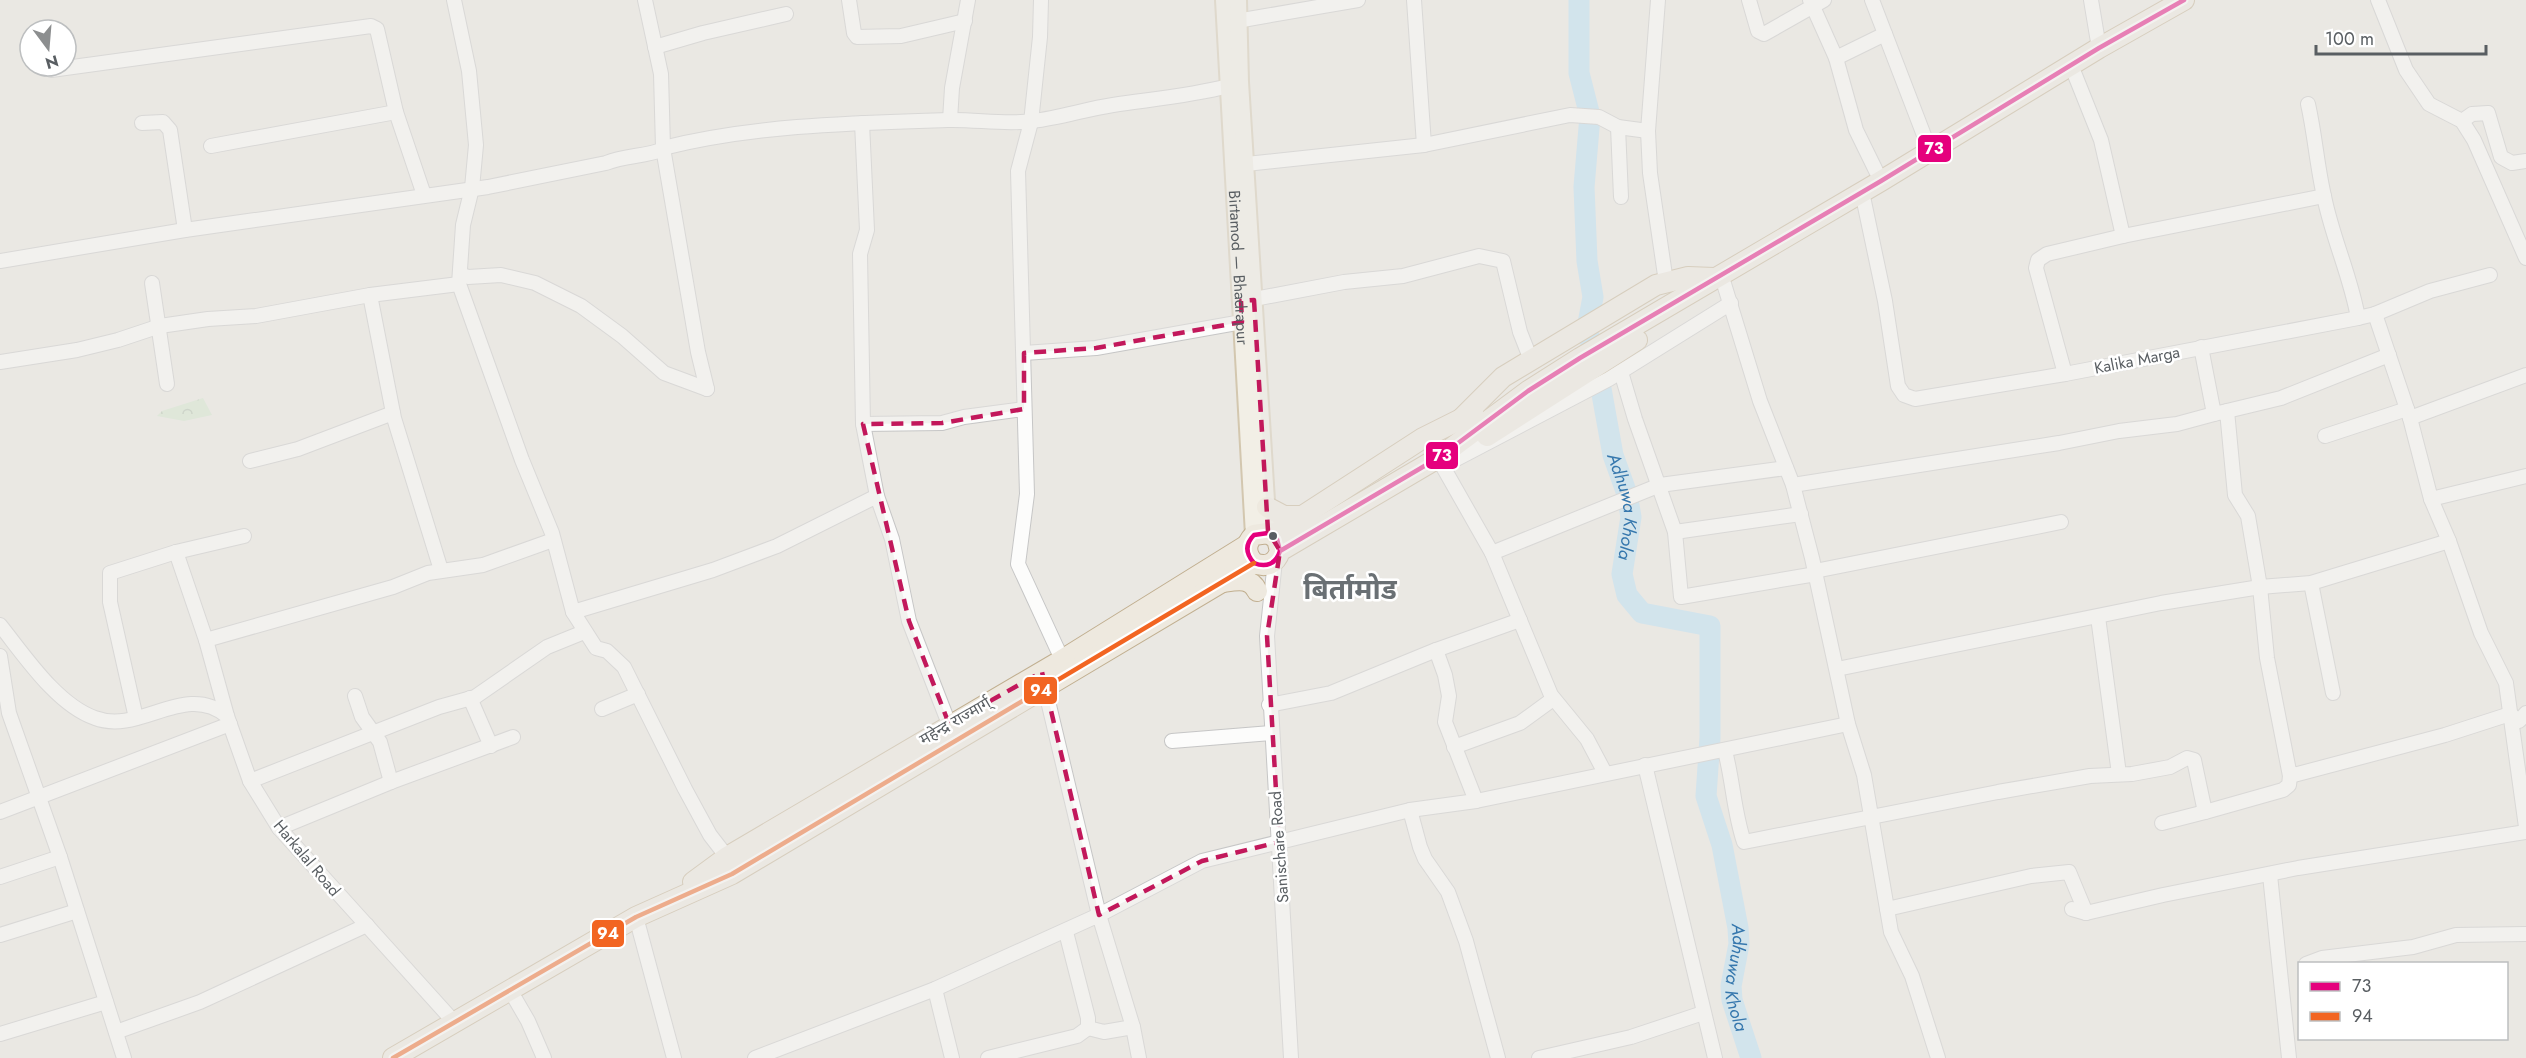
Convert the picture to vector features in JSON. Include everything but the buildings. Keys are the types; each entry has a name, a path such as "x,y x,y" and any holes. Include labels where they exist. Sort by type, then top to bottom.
{"highway":[{"name":"महेन्द्र राज्मार्ग्","path":"393,1058 636,917 732,874 1043,679 1263,548 1445,457 1528,391 1581,358 1615,356 1715,278 1881,181 2071,64 2184,0"},
{"path":"1462,418 1503,377 1656,285 1688,278 1715,278"},
{"path":"1445,457 1484,438 1615,356"},
{"name":"महेन्द्र राज्मार्ग्","path":"1065,666 1221,582 1304,516 1423,438 1462,418 1528,391"},
{"path":"1267,507 1284,516 1304,516"},
{"path":"1221,582 1248,581 1255,585 1257,591"},
{"name":"महेन्द्र राज्मार्ग्","path":"667,902 727,857 949,724 1043,679"}],"main road":[{"name":"Birtamod — Bhadrapur","path":"1224,0 1232,21 1240,82 1238,165"},
{"name":"Birtamod — Bhadrapur","path":"1238,0 1232,21 1229,86 1238,165 1267,507 1263,548"},
{"name":"Birtamod — Bhadrapur","path":"1248,301 1242,322 1263,548"}],"street":[{"path":"454,0 469,71 476,145 472,188 463,225 459,279 522,460 552,533 573,612 596,648 606,651 624,667 710,835 727,857"},
{"path":"0,362 77,350 160,326 286,311 468,276 501,275 535,283 581,306 622,336 664,373 707,389 698,352 663,148 661,74 645,0"},
{"path":"849,0 856,37 901,36 965,21"},
{"path":"950,120 952,88 969,0"},
{"path":"1041,0 1040,37 1031,122 1018,171 1028,494 1018,564 1065,666"},
{"path":"1232,21 1358,0"},
{"path":"1414,0 1424,145"},
{"path":"1658,0 1647,131 1650,173 1666,282"},
{"path":"1749,0 1760,33 1816,2 1836,58 1856,130 1881,181"},
{"path":"1872,0 1930,151"},
{"path":"2091,0 2099,48"},
{"path":"2378,0 2406,70 2429,104 2462,121 2474,141 2526,258"},
{"path":"655,47 703,33 786,14"},
{"path":"78,66 371,26 377,29 396,112 424,195"},
{"path":"1836,58 1885,34"},
{"path":"2071,64 2101,140 2123,236"},
{"path":"0,261 185,230 472,188 570,171 606,163 620,157 655,153 663,148 746,133 862,123 950,120 1031,122 1112,105 1188,96 1229,86"},
{"path":"2308,104 2324,196 2343,266 2355,299 2358,318"},
{"path":"211,146 396,112"},
{"path":"2462,121 2472,114 2488,113 2501,157 2512,163 2526,161"},
{"path":"1238,165 1424,145 1570,115 1599,117 1618,127 1647,131"},
{"path":"142,123 163,122 170,130 185,230"},
{"path":"862,123 867,230 860,254 863,424 877,496 892,539 909,621 949,724"},
{"path":"1618,127 1621,198"},
{"name":"Kalika Marga","path":"1862,192 1885,301 1898,386 1904,395 1915,399 2065,374 2358,318 2375,314 2430,291 2490,275"},
{"path":"2065,374 2036,268 2038,260 2047,254 2123,236 2324,196"},
{"path":"1248,301 1344,282 1403,276 1479,256 1503,261 1520,332 1535,357"},
{"path":"1715,278 1731,303 1760,401 1793,485 1848,724 1864,775 1891,932 1912,976 1938,1058"},
{"path":"152,283 167,384"},
{"path":"370,295 393,413 441,570"},
{"path":"1615,356 1731,303"},
{"path":"2375,314 2408,414 2431,499 2450,541 2481,633 2506,683 2526,827"},
{"path":"1024,353 1096,348 1242,322"},
{"path":"2162,823 2283,790 2289,785 2290,776 2267,658 2260,587 2248,516 2235,495 2221,413 2200,347"},
{"path":"1793,485 2119,431 2177,424 2281,398 2389,355"},
{"path":"1605,773 1587,739 1553,699 1492,553 1445,457 1609,379 1615,356"},
{"path":"1615,356 1675,532 1681,597 1815,573 2061,522"},
{"path":"2325,436 2408,414 2526,375"},
{"path":"863,424 942,423 964,417 1024,409"},
{"path":"250,461 298,449 393,413"},
{"path":"1492,553 1660,485 1786,468"},
{"path":"2431,499 2526,476"},
{"path":"573,612 657,588 755,554 823,524 877,496"},
{"path":"1675,532 1801,514"},
{"path":"136,718 110,602 110,573 176,552 244,536"},
{"path":"206,640 393,587 428,573 483,565 553,540"},
{"path":"1837,669 2098,616 2260,587 2311,583 2450,541"},
{"name":"Sanischare Road","path":"1263,548 1257,591 1267,636"},
{"name":"Sanischare Road","path":"1263,548 1269,705 1291,1058"},
{"name":"Harkalal Road","path":"176,552 250,781 279,828 455,1023"},
{"path":"2311,583 2333,693"},
{"path":"2098,616 2119,774"},
{"path":"1269,705 1331,693 1436,650 1520,620"},
{"path":"0,625 53,689 76,708 94,718 110,721 136,718 189,703 201,702 219,709 229,720 0,812"},
{"path":"250,781 476,697 546,647 584,632"},
{"path":"1436,650 1445,675 1449,696 1445,722 1476,801"},
{"path":"0,656 9,712 60,857 124,1058"},
{"path":"1043,679 1099,915 1133,1027 1139,1058"},
{"path":"602,709 638,694"},
{"path":"356,696 362,717 380,742 391,782"},
{"path":"470,698 491,746"},
{"path":"1454,747 1520,723 1553,699"},
{"path":"2510,714 2519,721 2526,713"},
{"path":"2290,776 2445,735 2510,714"},
{"path":"755,1058 934,989 1066,932 1202,861 1410,810 1476,801 1848,724"},
{"path":"1172,741 1271,733"},
{"path":"279,828 391,782 513,737"},
{"path":"1725,751 1731,773 1738,823 1744,842 1998,792 2090,776 2132,774 2170,767 2192,758 2205,812"},
{"path":"1645,765 1714,1058"},
{"path":"1410,810 1423,853 1448,892 1466,940 1498,1058"},
{"path":"1887,909 2031,876 2069,872 2079,911 2298,868 2526,832"},
{"path":"0,877 60,857"},
{"path":"2270,875 2289,1058"},
{"path":"0,935 77,911"},
{"path":"636,917 674,1058"},
{"path":"116,1032 200,1002 367,925"},
{"path":"1066,932 1088,1018 1088,1028"},
{"path":"2309,962 2322,958 2413,947 2456,935 2526,934"},
{"path":"2280,971 2298,966"},
{"path":"934,989 952,1058"},
{"path":"510,990 544,1058"},
{"path":"0,1034 106,1002"},
{"path":"1539,1058 1562,1056 1703,1014"},
{"path":"1088,1028 1104,1032 1133,1027"},
{"path":"988,1058 1015,1055 1077,1036 1088,1028"}],"highlighted area":[{"path":"1254,300 1268,531 1280,551 1267,636 1279,842 1202,861 1099,915 1042,672 949,724 909,621 863,424 942,423 1024,409 1024,353 1096,348 1242,322 1241,301"}],"green space":[{"path":"203,398 212,415 184,421 157,416 162,411"}],"waterway":[{"name":"Adhuwa Khola","path":"1579,0 1579,73 1590,116 1584,187 1587,261 1593,297 1587,329 1596,361 1613,455 1627,494 1631,517 1622,574 1627,595 1642,613 1710,626 1710,738 1706,796 1722,845 1738,928 1739,944 1731,986 1732,1000 1751,1058"}],"transit line":[{"name":"73","path":"1280,551 1277,539 1268,533 1254,535 1248,545 1249,556 1254,563 1270,564 1280,551 1438,458 1528,391 1580,358 1881,181 2099,48 2184,0"},
{"name":"94","path":"393,1058 636,917 732,874 1254,563"}],"district":[{"name":"बिर्तामोड","path":"1350,589"}]}
